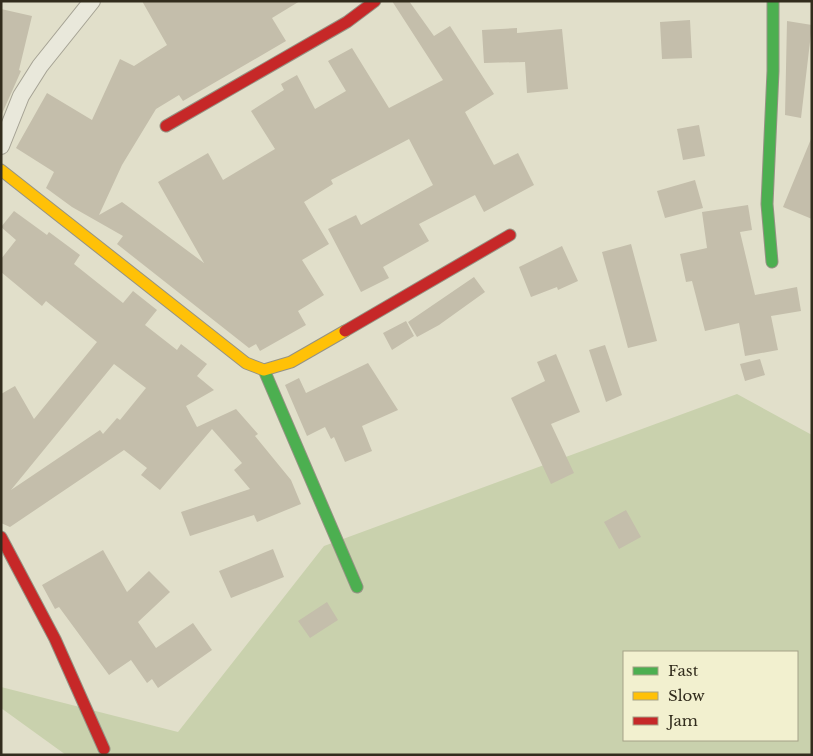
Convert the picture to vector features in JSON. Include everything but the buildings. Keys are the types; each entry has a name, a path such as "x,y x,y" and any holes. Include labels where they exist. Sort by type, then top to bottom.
{"street":[{"path":"1,146 21,96 40,66 92,1"},
{"path":"166,126 347,22 375,1"},
{"path":"772,262 767,204 773,71 773,1"},
{"path":"1,170 246,363 264,370 291,362 510,235"},
{"path":"264,370 357,587"},
{"path":"1,537 55,639 104,749"}],"green space":[{"path":"737,394 812,435 812,755 66,755 1,708 1,687 178,732 324,546"}],"traffic: fast":[{"path":"772,262 767,204 773,71 773,1"},
{"path":"264,370 357,587"}],"traffic: slow":[{"path":"1,170 246,363 264,370 291,362 345,331"}],"traffic: jam":[{"path":"166,126 347,22 375,1"},
{"path":"345,331 510,235"},
{"path":"1,537 55,639 104,749"}]}
